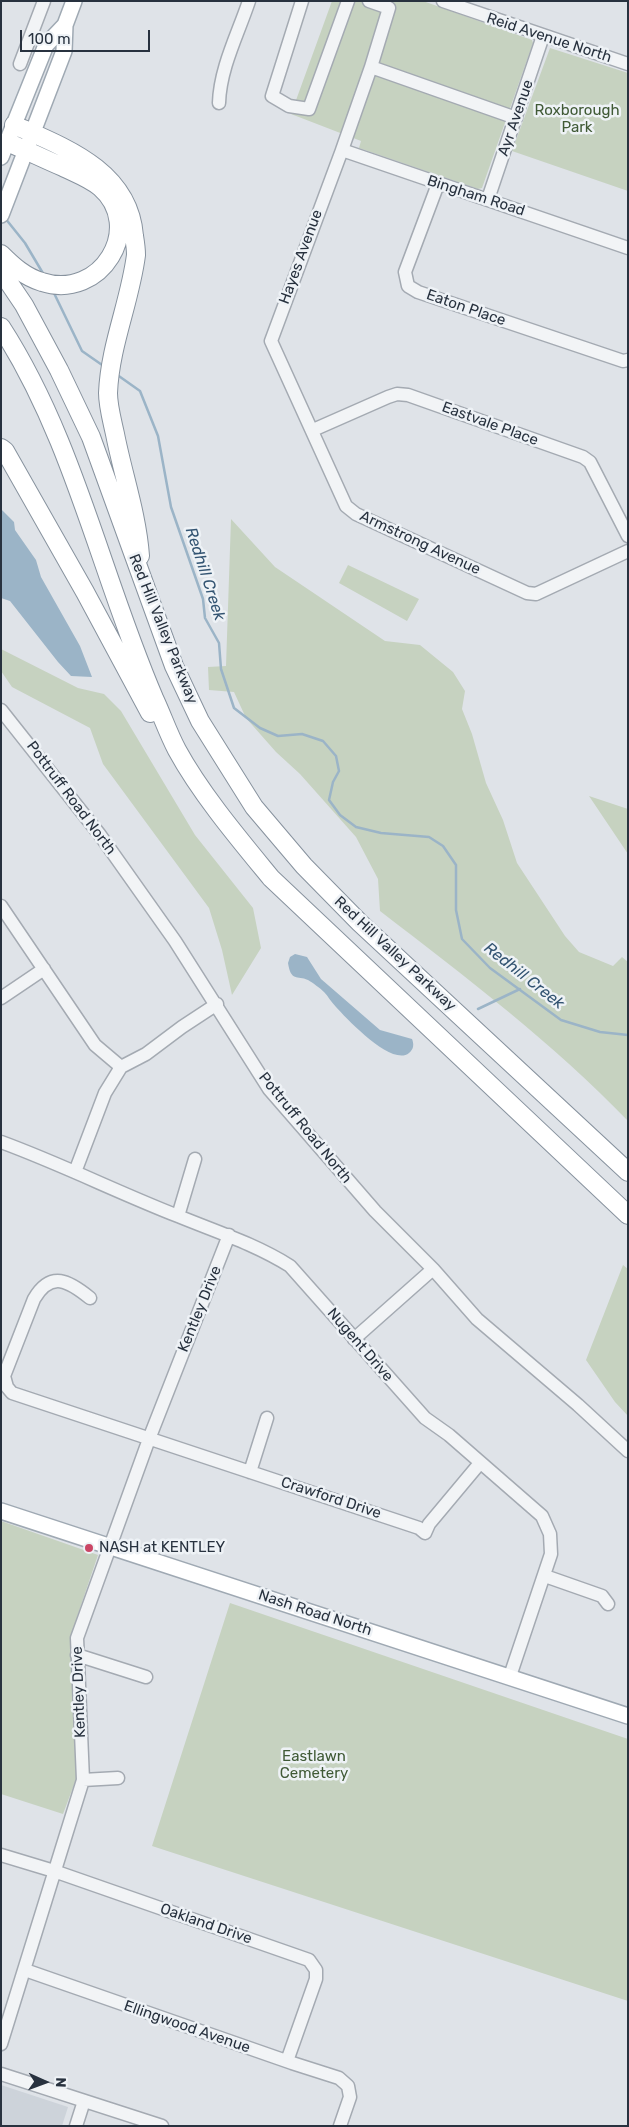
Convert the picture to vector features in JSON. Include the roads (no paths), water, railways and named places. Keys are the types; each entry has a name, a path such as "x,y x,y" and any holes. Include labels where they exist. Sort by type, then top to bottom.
{"highway":[{"path":"14,125 81,157 106,176 124,197 132,217 136,254 115,338 108,394 119,456 138,529 142,579"},
{"path":"1,254 19,271 32,278 52,285 71,285 98,273 110,258 118,237 117,215 111,201 101,188 25,150 4,150"},
{"name":"Red Hill Valley Parkway","path":"1,271 37,329 91,437 174,666 200,721 254,807 304,866 360,923 628,1172"},
{"name":"Red Hill Valley Parkway","path":"1,327 30,378 52,425 92,528 139,663 177,750 235,834 271,878 628,1215"},
{"path":"3,447 85,592 152,717 177,750"}],"main road":[{"path":"1,216 64,51 65,25 74,1"},
{"path":"4,150 46,44 65,25"},
{"name":"Nash Road North","path":"1,1511 628,1716"}],"street":[{"path":"20,64 44,1"},
{"path":"219,103 219,89 248,1"},
{"path":"302,1 272,96 289,106 308,109 348,1"},
{"path":"342,150 389,8 369,1"},
{"name":"Reid Avenue North","path":"443,1 628,64"},
{"name":"Ayr Avenue","path":"488,199 543,36"},
{"path":"371,67 516,118"},
{"name":"Hayes Avenue","path":"273,346 272,336 342,150"},
{"name":"Bingham Road","path":"342,150 628,248"},
{"name":"Eaton Place","path":"438,184 405,272 408,286 418,292 446,302 623,361 628,360"},
{"name":"Armstrong Avenue","path":"273,346 313,430 346,506 356,514 536,594 628,551"},
{"name":"Eastvale Place","path":"313,430 388,396 397,394 408,395 583,457 590,462 628,536"},
{"name":"Pottruff Road North","path":"1,710 100,835 175,941 269,1088 375,1211 433,1269 477,1319 578,1405 628,1451"},
{"path":"1,906 95,1045 121,1067"},
{"path":"1,998 44,969"},
{"path":"75,1172 102,1100 121,1067 146,1054 217,1004"},
{"name":"Nugent Drive","path":"1,1142 178,1216 229,1235 268,1252 290,1266 425,1418 449,1435 542,1516 550,1534 551,1554 510,1676"},
{"path":"178,1216 195,1159"},
{"name":"Kentley Drive","path":"1,2044 83,1780 77,1638 149,1439 229,1235"},
{"path":"354,1339 433,1269"},
{"name":"Crawford Drive","path":"90,1298 74,1286 61,1282 50,1281 41,1287 34,1299 4,1376 7,1387 12,1393 419,1528 425,1534 430,1524 480,1463"},
{"path":"250,1472 267,1418"},
{"path":"545,1576 602,1596 608,1604"},
{"path":"77,1655 146,1677"},
{"path":"83,1780 118,1778"},
{"name":"Oakland Drive","path":"1,1854 309,1960 316,1970 316,1979 287,2062"},
{"name":"Ellingwood Avenue","path":"25,1970 287,2062 339,2078 348,2086 350,2097 340,2126"},
{"path":"1,2074 162,2126"},
{"path":"76,2126 84,2101"}],"water":[{"path":"1,509 14,522 15,530 36,560 41,577 80,646 92,677 71,676 10,601 1,598"},
{"path":"295,954 307,957 321,979 380,1030 412,1039 412,1050 401,1056 381,1048 370,1040 334,1005 321,989 308,980 295,977 291,973 288,963 290,957"}],"waterway":[{"name":"Redhill Creek","path":"5,218 25,243 44,275"},
{"name":"Redhill Creek","path":"53,291 82,351 105,367"},
{"name":"Redhill Creek","path":"116,374 140,391 158,436 171,507 203,599 205,618 219,643 221,669 234,708 260,728 278,736 302,734 323,741 336,756 339,771 333,782 329,800 340,815 356,827 381,833 429,837 443,846 456,865 456,910 462,939 490,968 561,1020 600,1032 628,1035"},
{"path":"478,1009 520,989"}],"place":[{"name":"NASH at KENTLEY","path":"89,1548"}],"park label":[{"name":"Roxborough Park","path":"577,120"},
{"name":"Eastlawn Cemetery","path":"314,1766"}]}
